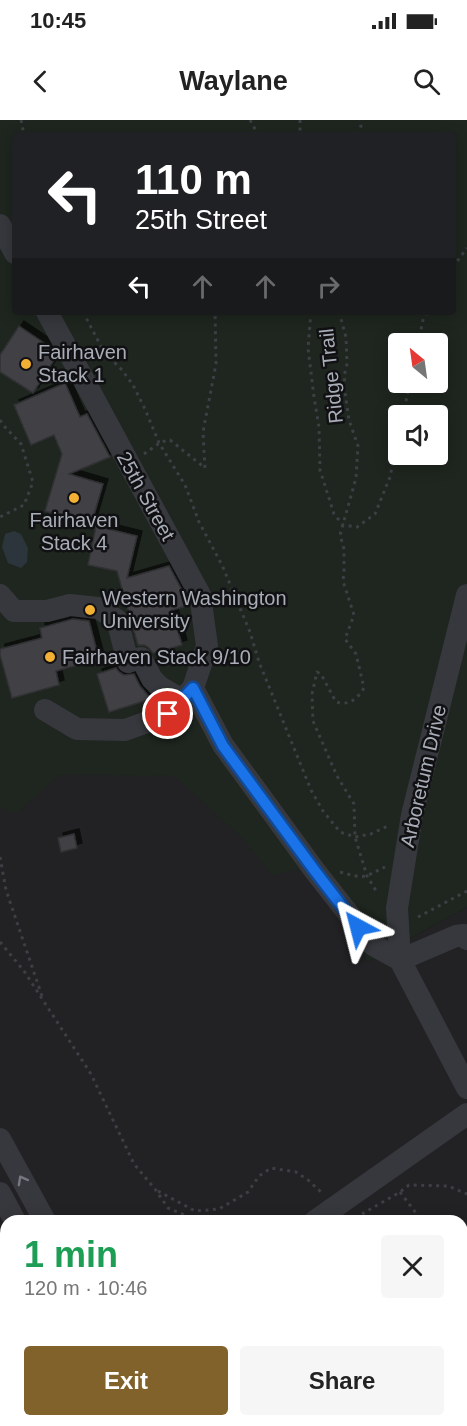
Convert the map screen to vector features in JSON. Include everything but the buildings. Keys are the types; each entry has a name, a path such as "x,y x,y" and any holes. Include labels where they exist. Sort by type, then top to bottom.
{"street":[{"path":"0,225 12,247"},
{"name":"25th Street","path":"49,315 200,595 207,646 187,694"},
{"name":"Arboretum Drive","path":"400,960 397,908 412,815 462,633 467,594"},
{"path":"0,595 14,611 47,611 70,605 98,608 117,620 128,662 141,658 152,679 160,687 187,694 223,746 373,945 400,960 467,1088"},
{"path":"45,710 77,729 126,730 168,714 187,694"},
{"path":"400,960 456,936 464,935 467,939"},
{"path":"324,1215 467,1114"},
{"path":"0,1139 42,1215"},
{"path":"0,1193 12,1215"}],"path":[{"path":"456,263 467,248"},
{"path":"85,315 104,352 133,385 159,443 185,485 199,522 222,565 311,790 323,811 340,832 355,837 371,834 412,815"},
{"path":"159,443 170,440 205,468 202,432 216,364 215,315"},
{"path":"311,315 308,348 319,427 320,470 334,514 343,525 357,527 375,514 392,465"},
{"name":"Ridge Trail","path":"340,315 346,337 347,364 344,386 349,420 358,446 356,478 340,535 344,549 343,581 354,615 345,639 356,654 364,688 358,698 341,704 336,702 321,674 317,672 312,694 313,720 337,776 354,804 355,837 367,876 379,896"},
{"path":"420,333 426,315"},
{"path":"0,420 21,444 33,482 24,505 0,517"},
{"path":"0,857 6,890 45,1004"},
{"path":"309,862 360,878 384,867 404,865"},
{"path":"398,927 467,891"},
{"path":"0,942 24,971 91,1074 134,1164 168,1208 185,1215"},
{"path":"155,1189 195,1211 219,1209 248,1192 258,1176 271,1168 296,1172 343,1209 361,1215 409,1185 448,1186 467,1194"},
{"path":"400,1192 417,1215"}],"shaded area":[{"path":"0,120 467,120 467,907 367,962 316,866 273,875 244,840 175,776 59,775 17,813 0,808"},
{"name":"Western Washington University","path":"0,267 12,303 12,315 17,315 367,962 467,907 467,1215 0,1215"},
{"path":"14,531 21,534 28,548 27,562 21,568 8,563 2,547 5,534"}],"place":[{"name":"Fairhaven Stack 1","path":"26,364"},
{"name":"Fairhaven Stack 4","path":"74,498"},
{"name":"Western Washington University","path":"90,610"},
{"name":"Fairhaven Stack 9/10","path":"50,657"}],"route":[{"path":"168,714 193,688 223,746 358,927"}]}
